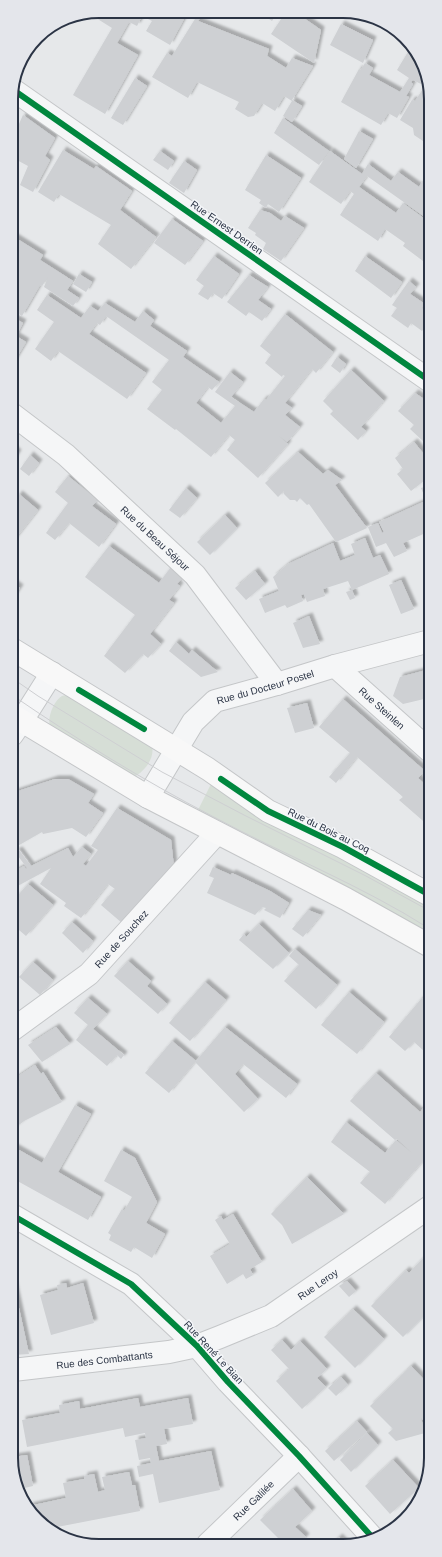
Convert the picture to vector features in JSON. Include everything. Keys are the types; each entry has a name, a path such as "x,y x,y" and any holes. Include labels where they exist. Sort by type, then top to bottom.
{"main road":[{"name":"Rue du Bois au Coq","path":"18,653 176,749 268,811 343,847 424,892"},
{"path":"18,726 148,797 340,896 424,943"}],"street":[{"name":"Rue Ernest Derrien","path":"18,93 424,377"},
{"name":"Rue du Beau Séjour","path":"18,419 66,455 196,574 276,684"},
{"name":"Rue du Docteur Postel","path":"148,797 193,722 215,702 335,666 424,643"},
{"name":"Rue Steinlen","path":"335,666 424,746"},
{"path":"18,720 52,673"},
{"name":"Rue de Souchez","path":"18,1026 88,974 217,833"},
{"name":"Rue Leroy","path":"197,1346 271,1316 424,1210"},
{"name":"Rue René Le Bian","path":"18,1218 131,1284 197,1346 228,1382 299,1456 370,1534"},
{"name":"Rue des Combattants","path":"18,1369 169,1352 197,1346"},
{"name":"Rue Galilée","path":"213,1539 299,1456"}],"shaded area":[{"path":"69,695 152,747 152,756 148,764 138,775 134,777 50,726 49,718 56,701 62,696"},
{"path":"212,782 424,901 424,934 196,814"}],"building":[{"path":"96,18 141,18 137,26 129,22 117,43 138,55 105,114 73,95 112,28"},
{"path":"146,18 184,19 170,45 146,31 152,21"},
{"path":"192,18 200,18 198,21 269,49 267,56 286,68 292,58 313,66 292,100 302,106 292,122 283,116 292,101 284,96 275,111 262,103 254,116 248,117 235,109 239,102 197,82 188,98 152,77 167,53 172,56 195,19"},
{"path":"282,18 304,18 321,30 314,63 271,34"},
{"path":"341,24 373,40 363,63 330,45"},
{"path":"408,52 416,63 422,85 413,80 411,82 413,84 406,96 409,97 397,118 388,113 381,125 341,102 359,69 361,70 365,63 373,68 369,75 400,92 409,78 397,70"},
{"path":"135,78 147,86 123,125 111,118"},
{"path":"423,89 423,141 414,135 413,128 400,120 412,100 415,101"},
{"path":"23,115 55,138 45,156 50,160 33,192 20,185 28,166 18,161 18,126"},
{"path":"283,118 329,151 319,165 274,133"},
{"path":"359,131 373,139 356,168 344,159"},
{"path":"63,150 94,169 96,166 132,191 120,210 156,237 131,269 98,244 111,225 59,194 54,202 38,192"},
{"path":"160,151 174,161 168,170 153,160"},
{"path":"330,151 362,174 368,164 391,181 398,172 419,187 424,178 424,216 367,176 359,187 396,213 403,203 424,218 424,260 423,261 403,246 405,243 385,229 378,241 340,215 354,194 350,191 341,204 309,182"},
{"path":"266,155 301,178 279,212 268,204 266,208 259,203 261,200 245,190"},
{"path":"184,161 197,170 184,193 169,183"},
{"path":"260,210 270,213 281,221 285,216 304,228 281,261 263,249 266,243 255,235 256,233 248,228"},
{"path":"172,219 203,241 185,265 154,243"},
{"path":"18,239 43,255 40,260 73,281 67,290 79,298 73,306 44,287 48,277 42,286 40,285 22,316 18,314"},
{"path":"214,256 239,274 222,299 213,293 208,300 198,294 204,286 196,280"},
{"path":"365,256 402,282 391,298 355,271"},
{"path":"79,274 92,282 86,292 73,284"},
{"path":"249,275 268,287 258,300 271,309 262,321 249,312 246,316 227,302"},
{"path":"409,281 416,287 410,294 424,303 422,308 424,310 424,328 422,331 411,323 408,328 391,316 397,308 392,305"},
{"path":"47,295 81,318 90,306 98,311 105,303 135,322 143,311 154,320 150,326 187,351 183,357 219,382 212,390 208,387 196,403 221,423 235,406 215,392 230,372 243,382 231,397 254,412 264,399 266,400 285,376 283,375 282,377 265,363 271,355 260,346 285,314 333,352 316,373 312,369 285,403 292,408 285,415 300,427 287,442 279,436 288,444 258,478 227,450 235,440 229,435 211,457 176,429 175,430 147,409 162,390 152,382 169,360 106,316 100,325 97,323 89,334 146,373 127,399 58,351 51,361 35,349 54,322 37,310"},
{"path":"18,320 23,323 18,332"},
{"path":"18,337 26,342 18,355"},
{"path":"337,357 346,364 340,373 331,366"},
{"path":"351,370 384,401 361,427 366,431 358,440 330,414 333,411 323,401"},
{"path":"415,393 424,399 424,442 410,429 414,425 398,411"},
{"path":"414,442 423,453 424,452 424,481 411,491 397,474 403,469 395,458"},
{"path":"298,452 323,474 328,470 342,480 335,485 367,528 336,542 309,504 307,505 300,498 297,502 295,500 290,500 284,494 284,491 278,497 265,483"},
{"path":"30,455 39,463 29,476 20,469"},
{"path":"68,476 98,500 92,506 116,524 99,547 69,523 55,540 46,533 68,503 55,492"},
{"path":"424,487 424,495 421,488"},
{"path":"186,488 197,498 180,518 169,510"},
{"path":"19,494 38,510 18,535"},
{"path":"423,502 424,504 424,534 403,543 407,551 394,557 386,543 376,547 368,527 378,523 382,533 384,532 379,522"},
{"path":"225,515 237,528 210,555 197,542"},
{"path":"365,538 373,558 380,555 389,574 352,590 348,581 323,589 325,596 307,602 304,594 301,595 303,601 287,608 285,605 265,613 259,599 279,591 273,577 288,564 333,543 340,561 355,555 351,544"},
{"path":"109,546 159,583 171,567 182,578 177,584 180,586 169,600 174,603 150,634 161,644 148,658 143,654 125,673 104,656 135,615 85,577"},
{"path":"255,571 265,584 246,600 235,588"},
{"path":"401,580 414,609 401,614 389,585"},
{"path":"352,590 355,598 350,600 346,592"},
{"path":"309,616 320,644 303,648 293,623"},
{"path":"176,642 189,654 192,650 218,672 201,677 169,651"},
{"path":"424,671 424,699 403,704 393,696 400,677"},
{"path":"343,699 424,770 418,778 424,784 424,822 399,800 403,797 357,757 336,783 329,777 350,753 319,727"},
{"path":"307,703 314,728 295,733 287,708"},
{"path":"55,779 68,779 94,794 88,803 103,813 86,837 72,828 43,834 42,832 18,846 18,791"},
{"path":"117,808 171,840 174,867 122,923 101,905 115,889 108,884 81,918 64,906 66,903 40,884 51,868 18,886 18,870 24,866 26,869 27,868 18,856 18,850 31,866 68,848 73,857 82,847 91,854 83,864 86,866 98,850 91,846"},
{"path":"213,867 231,875 232,873 270,891 289,903 280,918 264,910 266,908 262,907 255,915 207,893 214,878 209,876"},
{"path":"28,884 53,905 26,936 18,929 18,895"},
{"path":"308,910 321,915 303,937 292,929"},
{"path":"72,922 93,941 83,953 62,933"},
{"path":"259,924 289,953 273,969 239,940 244,934 246,937"},
{"path":"295,949 337,985 316,1009 284,981 299,965 289,956"},
{"path":"128,961 151,981 147,986 167,1004 158,1014 114,976"},
{"path":"33,962 53,980 40,995 19,977"},
{"path":"205,982 226,1000 190,1041 169,1023"},
{"path":"349,992 384,1022 357,1054 321,1025"},
{"path":"88,998 107,1014 93,1029 124,1055 121,1059 117,1055 107,1066 76,1040 88,1025 74,1013"},
{"path":"422,998 424,1000 424,1051 414,1042 405,1051 389,1037"},
{"path":"56,1027 70,1044 42,1062 28,1045"},
{"path":"225,1027 297,1084 286,1098 243,1064 235,1074 258,1099 244,1112 195,1062 169,1093 145,1073 172,1041 196,1061"},
{"path":"35,1065 41,1074 43,1072 62,1102 18,1126 18,1089 20,1088 18,1085 18,1076"},
{"path":"376,1073 420,1112 424,1107 424,1162 423,1161 385,1204 360,1183 370,1172 331,1142 346,1122 385,1153 396,1140 412,1153 350,1101"},
{"path":"75,1105 91,1114 58,1172 101,1197 88,1220 18,1181 18,1149 42,1163"},
{"path":"121,1150 135,1158 157,1202 146,1223 165,1234 152,1258 134,1247 131,1252 109,1240 111,1235 108,1233 122,1209 124,1211 132,1197 104,1181"},
{"path":"307,1177 344,1214 292,1244 282,1225 271,1214"},
{"path":"233,1214 262,1262 250,1269 253,1275 246,1279 243,1274 227,1284 210,1256 230,1244 215,1220 221,1216 223,1220"},
{"path":"424,1257 424,1316 403,1337 371,1306 406,1270 409,1273"},
{"path":"347,1281 356,1291 349,1297 339,1286"},
{"path":"66,1283 67,1288 83,1283 94,1323 51,1335 40,1295 58,1290 57,1285"},
{"path":"18,1303 29,1354 18,1355"},
{"path":"353,1309 384,1339 355,1368 324,1337"},
{"path":"282,1340 291,1350 300,1341 327,1369 317,1378 326,1387 302,1409 276,1381 289,1369 271,1350"},
{"path":"411,1366 424,1380 424,1419 421,1418 424,1433 396,1441 388,1433 393,1429 370,1406"},
{"path":"341,1377 348,1385 336,1396 328,1388"},
{"path":"138,1398 140,1407 188,1398 193,1424 164,1429 167,1444 156,1446 159,1461 211,1451 220,1490 159,1503 153,1474 139,1477 137,1466 151,1463 150,1458 139,1460 135,1440 146,1438 145,1433 125,1437 123,1428 27,1447 22,1420 60,1413 59,1405 79,1401 80,1409"},
{"path":"357,1421 367,1432 334,1461 325,1451"},
{"path":"367,1433 378,1445 351,1472 340,1460"},
{"path":"27,1455 33,1486 24,1488 18,1456"},
{"path":"393,1460 419,1488 390,1514 365,1486"},
{"path":"129,1472 132,1485 135,1485 140,1511 57,1527 42,1515 34,1505 66,1498 63,1483 84,1479 84,1476 94,1474 98,1492 105,1490 102,1477"},
{"path":"293,1489 312,1511 295,1527 306,1537 304,1539 279,1539 260,1520"}],"tram line":[{"path":"18,682 162,772 366,876 424,908"},
{"path":"18,699 85,743 186,802 239,830 350,884 424,925"}],"cycle path":[{"path":"18,93 424,377"},
{"path":"79,690 144,729"},
{"path":"221,779 268,811 343,847 424,892"},
{"path":"18,1218 131,1284 197,1346 228,1382 299,1456 370,1534"}]}
